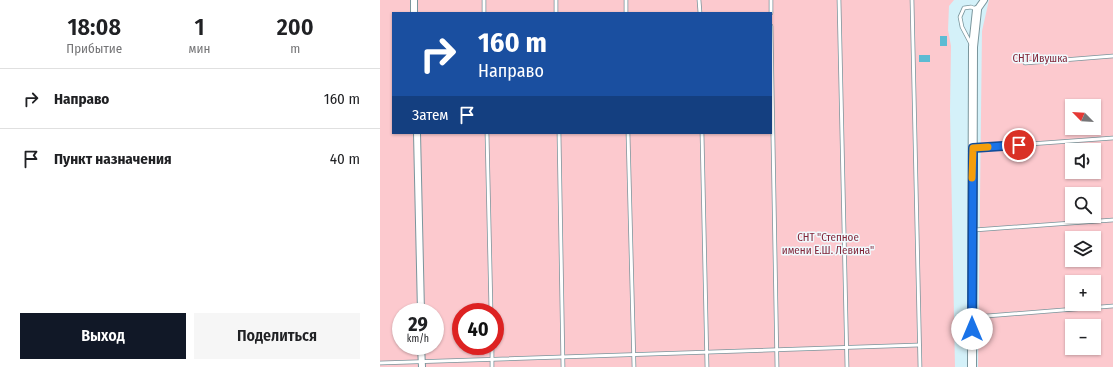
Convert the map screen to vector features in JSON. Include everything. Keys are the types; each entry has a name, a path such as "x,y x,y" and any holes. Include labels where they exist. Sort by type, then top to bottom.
{"street":[{"path":"414,0 414,12"},
{"path":"972,367 973,47 977,10 984,0"},
{"path":"417,134 421,303"}],"lane":[{"path":"484,0 484,12"},
{"path":"556,0 556,12"},
{"path":"626,0 626,12"},
{"path":"700,0 700,12"},
{"path":"770,0 771,12"},
{"path":"840,0 847,367"},
{"path":"912,0 920,367"},
{"path":"973,47 962,27 960,17 964,8 971,7 977,10"},
{"path":"1025,63 1113,56"},
{"path":"772,80 777,367"},
{"path":"487,134 491,303"},
{"path":"559,134 563,367"},
{"path":"628,134 634,367"},
{"path":"702,134 707,367"},
{"path":"973,148 1113,138"},
{"path":"972,230 1113,220"},
{"path":"972,317 1113,306"},
{"path":"380,363 422,364 492,359 919,345"},
{"path":"492,355 492,367"}],"green space":[{"name":"СНТ \"Степное имени Е.Ш. Левина\"","path":"380,0 954,0 949,6 948,30 951,46 950,110 955,367 380,367"},
{"name":"СНТ Ивушка","path":"989,0 1113,0 1113,367 978,367 982,31"}],"building":[{"path":"940,36 947,36 947,46 940,46"},
{"path":"919,55 930,55 930,62 919,62"}],"slow traffic":[{"path":"972,178 973,148 988,147"}],"route":[{"path":"972,329 973,148 1019,145"}]}
